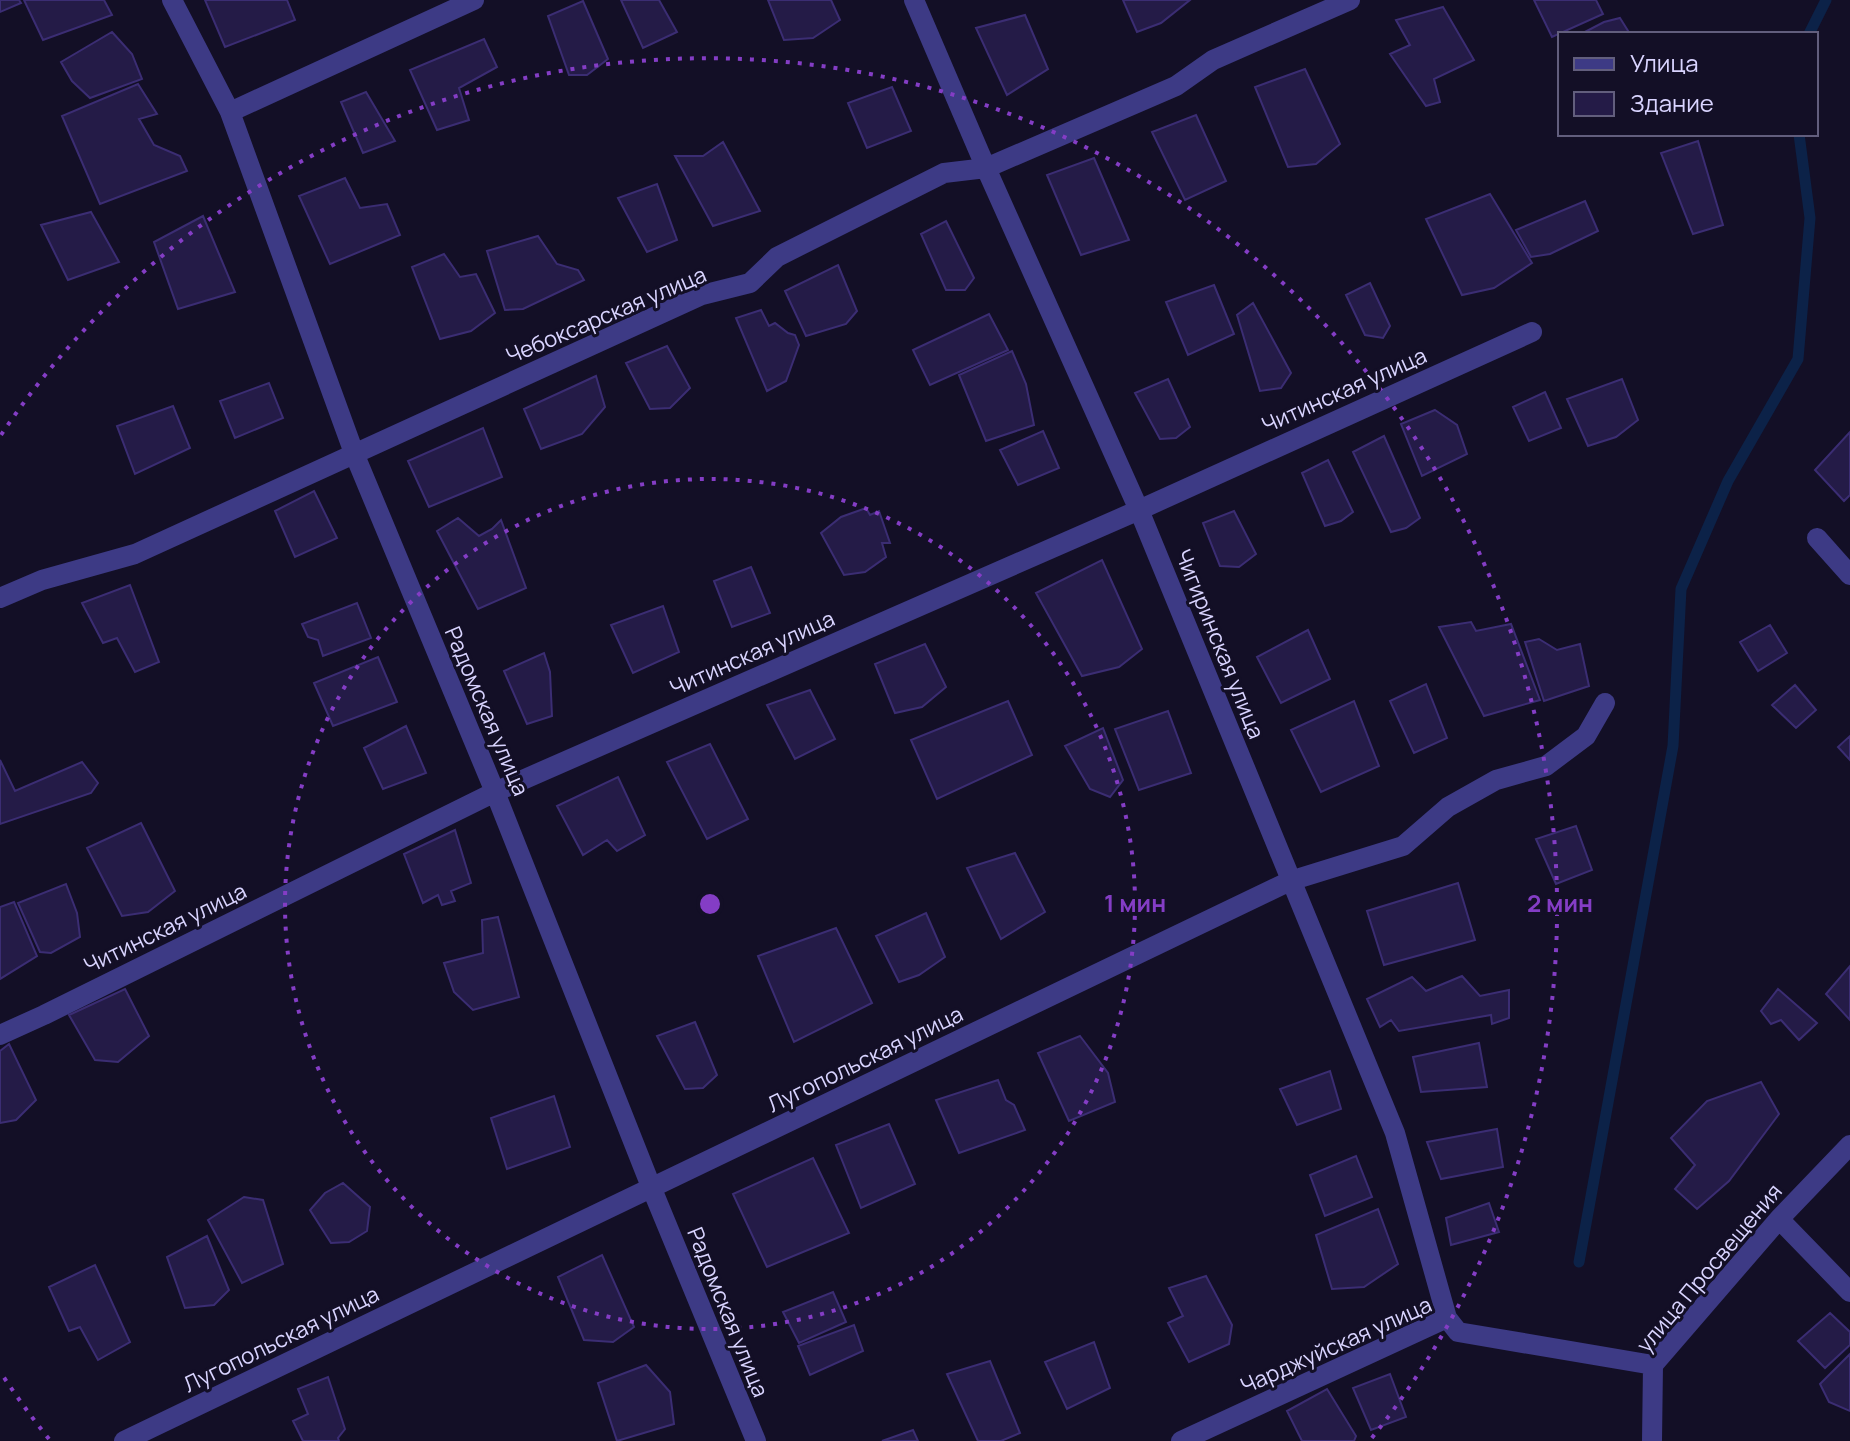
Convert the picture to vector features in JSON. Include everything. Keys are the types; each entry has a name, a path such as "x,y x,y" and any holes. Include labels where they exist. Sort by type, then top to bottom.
{"street":[{"name":"Радомская улица","path":"172,0 230,112 354,453 495,792 652,1189 756,1441"},
{"path":"230,112 474,0"},
{"name":"Чигиринская улица","path":"914,0 1139,510 1395,1133 1447,1318"},
{"name":"Чебоксарская улица","path":"0,598 42,580 135,554 702,295 750,283 777,257 944,173 986,168 1176,86 1213,60 1350,0"},
{"name":"Читинская улица","path":"0,1035 495,792 1139,510 1532,332"},
{"path":"1817,538 1850,575"},
{"name":"Лугопольская улица","path":"124,1441 1290,881 1403,846 1448,807 1496,780 1546,766 1586,736 1605,703"},
{"name":"улица Просвещения","path":"1652,1441 1653,1365 1779,1219 1850,1145"},
{"path":"1779,1219 1850,1292"},
{"name":"Чарджуйская улица","path":"1181,1441 1447,1318 1458,1332 1653,1365"}],"building":[{"path":"0,0 19,0 21,3 0,12"},
{"path":"24,0 104,0 112,15 43,40"},
{"path":"205,0 287,0 295,20 225,47"},
{"path":"621,0 659,0 677,32 643,48"},
{"path":"768,0 831,0 840,20 813,38 784,40"},
{"path":"1123,0 1190,0 1161,23 1137,32"},
{"path":"1534,0 1596,0 1603,14 1552,37"},
{"path":"583,1 608,59 587,75 569,75 548,16"},
{"path":"1443,7 1474,60 1434,79 1440,102 1426,106 1390,54 1410,45 1396,20"},
{"path":"1025,15 1048,69 1007,95 976,28"},
{"path":"1620,18 1629,32 1585,32"},
{"path":"112,32 132,54 142,79 90,98 72,81 61,62"},
{"path":"484,39 497,67 459,88 469,120 437,130 410,70"},
{"path":"1305,69 1340,144 1316,164 1288,167 1255,87"},
{"path":"138,84 157,114 139,119 154,145 180,156 187,171 100,204 62,116"},
{"path":"892,87 911,131 867,148 848,103"},
{"path":"366,92 395,141 363,153 341,102"},
{"path":"1196,115 1226,181 1185,200 1152,132"},
{"path":"1698,141 1723,225 1693,234 1661,153"},
{"path":"723,142 760,211 713,226 675,156 703,156"},
{"path":"1094,158 1129,240 1081,255 1047,175"},
{"path":"345,178 360,208 387,204 400,235 330,264 299,196"},
{"path":"657,184 677,240 647,252 618,198"},
{"path":"1490,194 1532,263 1494,288 1462,295 1426,219"},
{"path":"1585,201 1598,231 1550,254 1531,257 1516,230"},
{"path":"91,212 119,262 68,280 41,225"},
{"path":"203,216 235,292 178,309 154,242"},
{"path":"946,221 974,278 965,290 946,290 921,234"},
{"path":"538,236 557,264 578,270 584,280 523,309 505,310 487,251"},
{"path":"444,254 460,277 476,274 495,313 471,331 440,339 412,267"},
{"path":"838,265 857,311 846,324 806,336 785,291"},
{"path":"1370,283 1390,326 1383,338 1365,335 1346,295"},
{"path":"1214,285 1234,334 1188,355 1166,302"},
{"path":"1253,303 1291,373 1281,388 1260,391 1237,315"},
{"path":"761,310 769,326 775,323 795,335 799,345 786,381 767,391 736,318"},
{"path":"989,314 1008,350 930,385 913,350"},
{"path":"667,346 690,388 670,408 650,409 626,363"},
{"path":"1012,351 1026,384 1034,425 986,441 959,375"},
{"path":"596,376 605,407 582,434 541,449 524,409"},
{"path":"1168,379 1190,427 1176,438 1160,439 1135,393"},
{"path":"1622,379 1638,420 1616,437 1588,446 1567,399"},
{"path":"269,383 283,418 235,438 220,401"},
{"path":"1545,392 1561,428 1529,441 1513,407"},
{"path":"173,406 190,448 135,474 117,426"},
{"path":"1435,410 1457,425 1467,454 1422,476 1401,424"},
{"path":"483,428 502,477 429,507 408,461"},
{"path":"1043,431 1059,468 1018,485 1000,450"},
{"path":"1850,432 1850,495 1844,501 1815,470"},
{"path":"1384,436 1420,518 1406,528 1391,532 1353,452"},
{"path":"1328,460 1353,512 1341,521 1325,526 1302,473"},
{"path":"314,491 337,538 295,557 275,511"},
{"path":"866,508 870,515 879,511 890,543 882,543 886,557 865,572 844,575 821,533 841,517"},
{"path":"1234,511 1256,554 1239,567 1220,566 1203,523"},
{"path":"458,518 479,536 501,520 526,588 478,609 437,531"},
{"path":"1102,560 1142,649 1119,667 1082,676 1036,593"},
{"path":"751,567 770,613 732,627 714,581"},
{"path":"130,585 159,662 135,672 117,638 103,643 82,603"},
{"path":"357,603 371,638 323,656 318,640 308,637 302,624"},
{"path":"663,606 679,652 633,673 611,625"},
{"path":"1471,622 1476,631 1511,624 1540,700 1484,716 1439,627"},
{"path":"1770,625 1787,653 1758,671 1740,642"},
{"path":"1308,630 1330,679 1281,703 1257,657"},
{"path":"1539,639 1557,650 1580,644 1589,686 1544,701 1525,642"},
{"path":"925,644 946,687 922,707 895,713 875,664"},
{"path":"544,653 550,672 552,716 527,724 504,671"},
{"path":"378,657 397,702 333,726 314,683"},
{"path":"1426,684 1447,738 1414,753 1390,701"},
{"path":"1795,685 1816,710 1796,728 1772,705"},
{"path":"810,690 835,739 795,759 767,705"},
{"path":"1008,701 1032,755 937,799 911,740"},
{"path":"1354,701 1379,766 1321,792 1291,730"},
{"path":"1168,711 1191,773 1139,790 1115,729"},
{"path":"406,726 426,773 383,789 364,748"},
{"path":"1103,728 1123,780 1110,797 1090,789 1065,746"},
{"path":"1850,736 1850,760 1838,747"},
{"path":"710,744 748,819 707,839 667,762"},
{"path":"0,760 15,791 82,762 98,783 91,793 0,824"},
{"path":"618,777 645,835 617,851 607,840 583,855 557,806"},
{"path":"141,823 175,891 148,912 122,916 87,848"},
{"path":"1576,826 1592,870 1556,884 1536,839"},
{"path":"455,830 471,883 451,891 455,901 442,905 438,895 423,903 404,854"},
{"path":"1015,853 1045,912 1001,939 967,868"},
{"path":"1458,883 1475,940 1384,965 1367,911"},
{"path":"66,884 77,913 80,937 51,953 40,952 18,903"},
{"path":"14,902 37,956 0,979 0,907"},
{"path":"926,913 945,957 919,975 899,982 876,936"},
{"path":"498,917 519,997 473,1010 454,992 444,963 483,953 482,920"},
{"path":"836,928 872,1003 794,1042 758,956"},
{"path":"1850,966 1850,1020 1826,994"},
{"path":"1462,976 1480,996 1509,990 1509,1018 1492,1024 1491,1015 1399,1031 1391,1020 1380,1027 1367,999 1412,977 1426,991"},
{"path":"125,989 149,1036 118,1062 95,1060 69,1015"},
{"path":"1778,989 1817,1023 1799,1040 1781,1020 1771,1024 1761,1011"},
{"path":"695,1022 717,1075 703,1088 685,1089 657,1036"},
{"path":"1080,1036 1108,1073 1115,1102 1069,1121 1038,1053"},
{"path":"1479,1043 1487,1087 1421,1092 1413,1057"},
{"path":"9,1044 36,1100 16,1120 0,1123 0,1051"},
{"path":"1330,1071 1341,1109 1297,1125 1280,1089"},
{"path":"998,1080 1006,1100 1014,1105 1025,1130 959,1153 936,1100"},
{"path":"1761,1082 1779,1114 1729,1181 1697,1209 1675,1189 1695,1165 1671,1138 1707,1101"},
{"path":"554,1096 570,1147 507,1169 491,1118"},
{"path":"889,1124 915,1184 861,1208 836,1145"},
{"path":"1497,1129 1503,1167 1441,1179 1427,1142"},
{"path":"1356,1156 1372,1197 1325,1216 1310,1175"},
{"path":"813,1158 849,1233 767,1267 733,1194"},
{"path":"343,1183 370,1207 367,1231 349,1242 331,1243 310,1210 325,1193"},
{"path":"244,1197 263,1200 283,1264 242,1283 208,1220"},
{"path":"1489,1203 1499,1232 1451,1245 1446,1218"},
{"path":"1378,1209 1398,1264 1364,1287 1332,1289 1316,1235"},
{"path":"207,1236 229,1290 214,1305 185,1308 167,1257"},
{"path":"602,1255 634,1327 613,1342 584,1340 558,1277"},
{"path":"95,1265 130,1342 98,1360 80,1327 69,1331 49,1287"},
{"path":"1206,1276 1232,1325 1229,1344 1189,1362 1168,1323 1183,1316 1169,1288"},
{"path":"833,1292 846,1322 799,1343 783,1312"},
{"path":"1830,1313 1850,1332 1850,1345 1825,1368 1798,1341"},
{"path":"854,1325 863,1351 810,1375 798,1346"},
{"path":"1094,1342 1110,1388 1067,1409 1045,1362"},
{"path":"1850,1354 1850,1411 1829,1402 1820,1384"},
{"path":"990,1361 1020,1433 1001,1441 978,1441 947,1374"},
{"path":"646,1365 670,1392 674,1424 617,1441 598,1383"},
{"path":"1390,1374 1406,1417 1371,1430 1353,1388"},
{"path":"328,1377 345,1429 339,1441 303,1441 293,1421 308,1414 298,1389"},
{"path":"1327,1389 1356,1436 1354,1441 1302,1441 1287,1411"},
{"path":"913,1430 918,1441 882,1441"}],"waterway":[{"path":"1810,32 1826,0"},
{"path":"1579,1262 1673,746 1681,589 1728,481 1798,359 1810,218 1799,136"}]}
